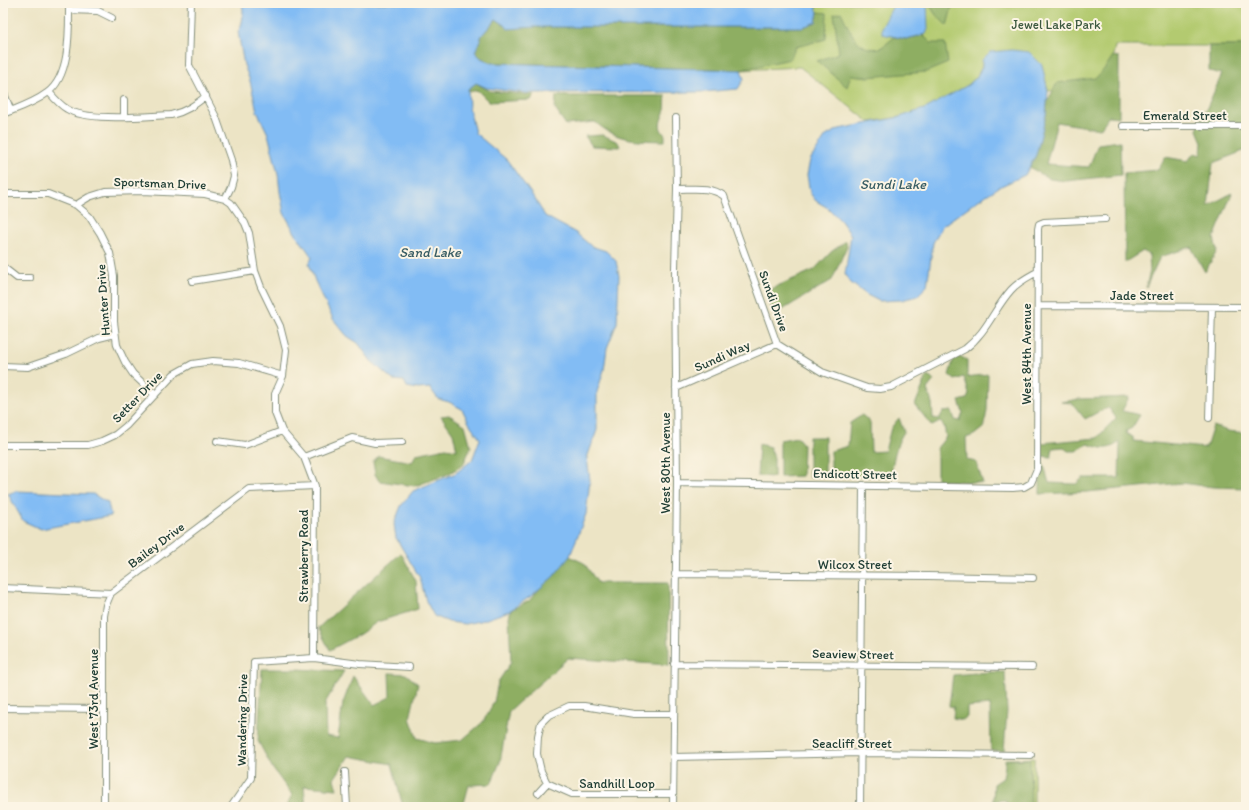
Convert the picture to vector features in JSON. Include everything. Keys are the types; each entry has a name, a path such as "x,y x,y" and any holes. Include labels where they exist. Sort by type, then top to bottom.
{"street":[{"path":"191,3 189,65 216,116 231,160 234,176 231,187 225,199 231,203 245,223 249,233 255,271 280,326 286,350 283,376 275,394 275,413 282,431 304,457 352,438 375,443 402,442"},
{"path":"3,114 32,102 49,92 59,78 66,60 69,6 98,10 112,18"},
{"path":"3,91 11,111"},
{"path":"49,92 66,109 82,116 97,117 171,115 180,113 195,105 206,96"},
{"path":"124,100 124,117"},
{"name":"West 80th Avenue","path":"673,807 677,483 675,268 677,190 676,118"},
{"name":"Emerald Street","path":"1123,126 1246,126"},
{"name":"Sundi Drive","path":"677,190 708,189 717,191 724,196 777,344 822,372 867,388 880,389 891,387 966,349 976,340 1011,290 1019,283 1037,272"},
{"name":"Sportsman Drive","path":"76,205 89,197 105,192 143,191 205,194 225,199"},
{"name":"Hunter Drive","path":"3,194 48,194 76,205 89,216 110,253 114,276 114,322 117,345 125,362 133,374 155,394"},
{"name":"West 84th Avenue","path":"1031,484 1037,469 1037,272 1039,224 1044,222 1106,219"},
{"path":"3,267 17,278 30,278"},
{"path":"192,281 255,271"},
{"name":"Jade Street","path":"1038,306 1246,307"},
{"path":"1209,418 1212,307"},
{"path":"3,366 28,367 66,354 99,338 115,334"},
{"name":"Sundi Way","path":"676,388 777,344"},
{"name":"Setter Drive","path":"3,445 88,445 102,441 126,426 174,374 192,364 213,361 239,363 283,376"},
{"path":"217,441 245,445 282,431"},
{"name":"Strawberry Road","path":"304,457 315,486 314,658"},
{"name":"Endicott Street","path":"677,483 1013,488 1024,487 1031,484"},
{"path":"860,807 863,485"},
{"name":"Bailey Drive","path":"111,593 249,489 315,486"},
{"name":"Wilcox Street","path":"676,574 1033,578"},
{"path":"3,588 111,593"},
{"name":"West 73rd Avenue","path":"104,807 104,616 106,605 111,593"},
{"name":"Wandering Drive","path":"231,807 251,778 254,662 314,658 360,664 409,667"},
{"name":"Seaview Street","path":"674,664 1032,667"},
{"path":"538,793 547,783 541,770 537,754 538,736 542,723 548,716 569,706 584,706 634,714 674,714"},
{"path":"3,708 103,709"},
{"name":"Seacliff Street","path":"673,757 861,753 1032,755"},
{"path":"345,772 346,807"},
{"name":"Sandhill Loop","path":"547,783 572,794 673,794"}],"green space":[{"name":"Jewel Lake Park","path":"498,3 1246,3 1246,46 1115,46 1107,85 1048,91 1042,65 982,60 982,67 976,78 968,85 927,108 900,117 869,122 800,67 709,70 492,63"},
{"path":"928,3 953,3 947,26 936,15"},
{"path":"818,12 827,13 826,39 796,47 790,59 741,70 492,63 481,58 475,52 482,35 496,19 505,25 537,27 803,27 816,22"},
{"path":"841,12 855,38 865,47 871,49 879,48 895,37 906,39 923,35 931,43 945,43 948,63 926,72 867,77 851,75 847,87 817,61 839,53 834,14"},
{"path":"1209,46 1246,46 1246,150 1213,163 1208,206 1232,193 1214,238 1217,251 1205,272 1191,247 1160,257 1146,287 1150,271 1149,255 1143,251 1125,262 1124,173 1158,170 1165,157 1188,161 1194,153 1201,155 1202,142 1197,130 1222,74 1209,71"},
{"path":"1113,56 1119,57 1119,117 1109,116 1100,129 1057,122 1046,164 1089,167 1098,144 1120,141 1121,175 1066,181 1050,179 1029,167 1036,155 1046,115 1047,102 1057,83 1096,78"},
{"path":"476,83 490,91 534,95 531,100 489,102 477,90 470,92 468,89"},
{"path":"556,96 666,96 665,110 660,126 665,135 665,141 636,140 620,137 604,129 595,122 566,125 555,109"},
{"path":"603,135 618,142 620,147 592,146 585,136"},
{"path":"846,241 847,246 832,280 774,315 766,291 814,270 831,252"},
{"path":"961,357 967,360 967,377 988,374 987,410 984,427 974,435 966,438 967,460 976,462 983,483 937,480 937,448 946,437 944,426 940,422 932,426 915,405 927,376 934,380 927,389 932,403 933,418 939,419 943,412 952,411 955,420 960,421 963,413 959,401 967,399 969,394 964,377 955,380 949,375 954,358"},
{"path":"1129,397 1122,411 1140,415 1132,428 1126,431 1127,434 1133,437 1133,441 1206,448 1213,426 1228,431 1246,433 1246,488 1213,487 1182,483 1087,492 1040,494 1040,463 1044,465 1049,483 1076,484 1083,478 1119,478 1120,442 1108,448 1088,444 1076,451 1068,451 1063,447 1053,448 1051,457 1041,456 1041,443 1097,438 1116,418 1108,407 1085,419 1072,403 1061,402 1080,399"},
{"path":"449,415 465,425 471,447 463,465 448,474 415,486 379,481 375,474 373,462 378,456 412,462 416,454 446,448 457,450 453,433 441,416"},
{"path":"862,415 870,422 871,452 885,451 891,428 899,418 904,432 896,448 891,477 831,476 831,451 848,446 850,423"},
{"path":"797,437 803,444 802,476 780,477 780,440"},
{"path":"809,437 825,437 825,477 809,477"},
{"path":"759,444 770,447 774,458 774,477 757,476"},
{"path":"401,553 416,581 418,609 377,622 360,634 330,650 318,628"},
{"path":"569,556 584,563 598,583 668,583 669,665 568,658 509,711 500,762 491,784 469,785 463,807 403,807 392,764 349,756 334,779 337,789 304,786 306,807 286,807 292,795 273,769 258,741 262,669 344,671 325,703 326,736 338,738 343,703 353,676 374,705 390,697 389,673 406,674 418,684 410,718 417,738 435,743 462,740 483,722 494,702 498,682 511,662 509,617 511,610 529,601 541,587 553,577"},
{"path":"1005,672 1007,711 1004,751 991,751 990,705 967,707 967,717 962,720 953,718 954,707 949,706 953,675"},
{"path":"1034,758 1034,807 1006,807 1005,759"},
{"path":"1030,759 1031,807 1007,807 1006,800 993,801 994,784 1003,778 1006,760"}],"water":[{"name":"Sand Lake","path":"242,3 498,3 498,7 510,3 814,3 818,12 816,22 803,27 534,27 508,29 496,19 482,35 475,52 481,58 492,63 741,70 744,79 738,89 704,92 526,93 487,88 476,83 468,89 469,107 475,133 507,160 535,199 545,216 576,233 591,246 606,251 616,261 619,276 617,323 607,348 604,370 597,392 597,430 587,458 590,480 586,514 570,556 553,577 531,596 509,611 484,620 465,624 449,622 434,616 426,601 420,578 396,538 394,524 401,506 413,491 456,473 472,460 480,439 469,423 462,409 449,402 438,399 430,388 418,389 407,387 404,381 393,380 371,361 358,343 347,336 333,319 315,281 309,264 312,257 295,233 284,213 278,174 268,134 257,111 250,81 244,65 238,32 243,18"},
{"path":"927,3 928,29 926,34 906,39 882,34 882,27 894,4"},
{"name":"Sundi Lake","path":"1012,50 1029,52 1042,65 1048,91 1046,115 1036,155 1025,175 999,187 942,226 933,243 927,286 917,296 902,300 879,301 867,295 851,283 845,275 851,235 841,221 828,208 816,201 810,193 807,175 810,160 826,136 839,129 900,117 927,108 968,85 976,78 982,67 982,60 990,52"},
{"path":"16,491 93,494 108,503 111,516 41,529 23,521 8,494"}]}
